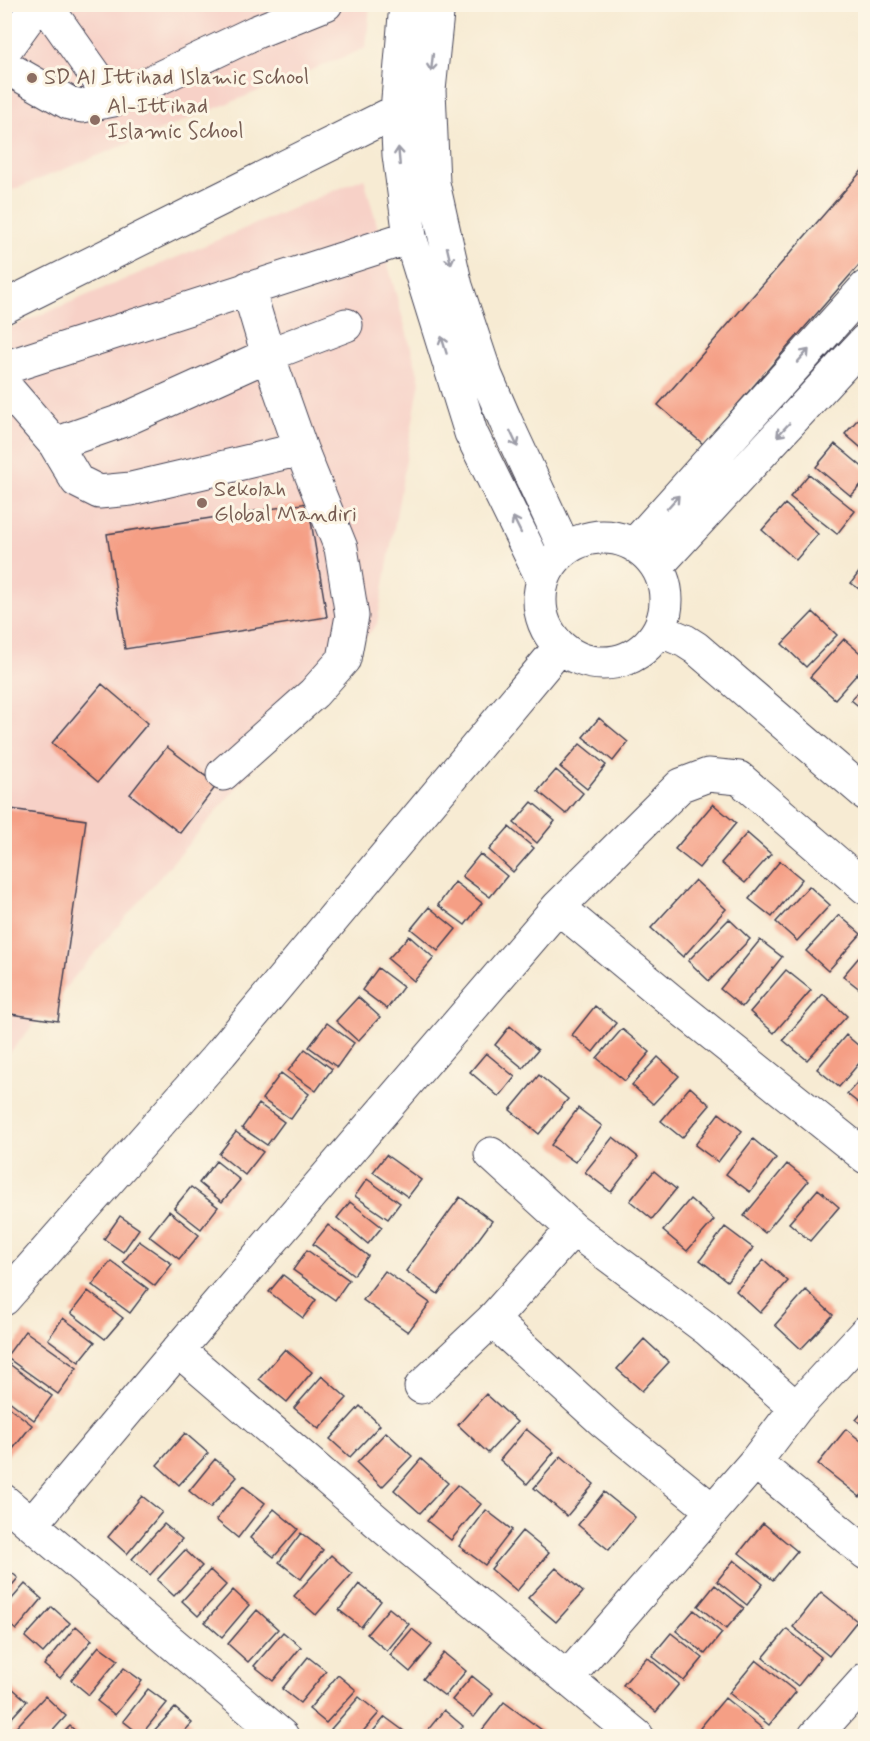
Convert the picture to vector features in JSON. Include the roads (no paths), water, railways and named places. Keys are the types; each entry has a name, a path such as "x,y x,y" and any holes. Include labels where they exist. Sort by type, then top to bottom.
{"street":[{"path":"4,51 38,4"},
{"path":"45,4 113,100"},
{"path":"4,66 69,104 82,106 113,100 256,32 326,4"},
{"path":"406,4 397,111 399,155 410,237 471,433 542,578 541,612 546,627 560,647 584,660 602,664 636,655 650,644 666,615 667,598 664,582 646,556 614,538 593,538 565,549 542,578"},
{"path":"438,4 429,90 433,183 456,286 486,376 565,549"},
{"path":"4,307 397,111"},
{"path":"4,368 410,237"},
{"path":"646,556 866,287"},
{"path":"223,774 314,693 344,659 352,616 341,548 301,449 267,355 248,288"},
{"path":"54,444 124,420 267,355 346,325"},
{"path":"646,556 866,340"},
{"path":"4,385 54,444 77,481 99,492 131,489 301,449"},
{"path":"659,630 696,648 866,794"},
{"path":"4,1299 221,1053 560,647"},
{"path":"32,1524 558,907 681,785 708,775 739,778 866,888"},
{"path":"558,907 866,1158"},
{"path":"491,1154 573,1229 707,1329 796,1408"},
{"path":"421,1387 492,1320 573,1229"},
{"path":"492,1320 604,1422 712,1510"},
{"path":"567,1678 755,1462 796,1408 866,1332"},
{"path":"178,1350 387,1530 637,1737"},
{"path":"755,1462 866,1553"},
{"path":"4,1501 282,1737"},
{"path":"815,1737 866,1679"}],"place":[{"name":"SD Al Ittihad Islamic School","path":"32,78"},
{"name":"Al-Ittihad Islamic School","path":"95,120"},
{"name":"Sekolah Global Mandiri","path":"202,503"}]}
